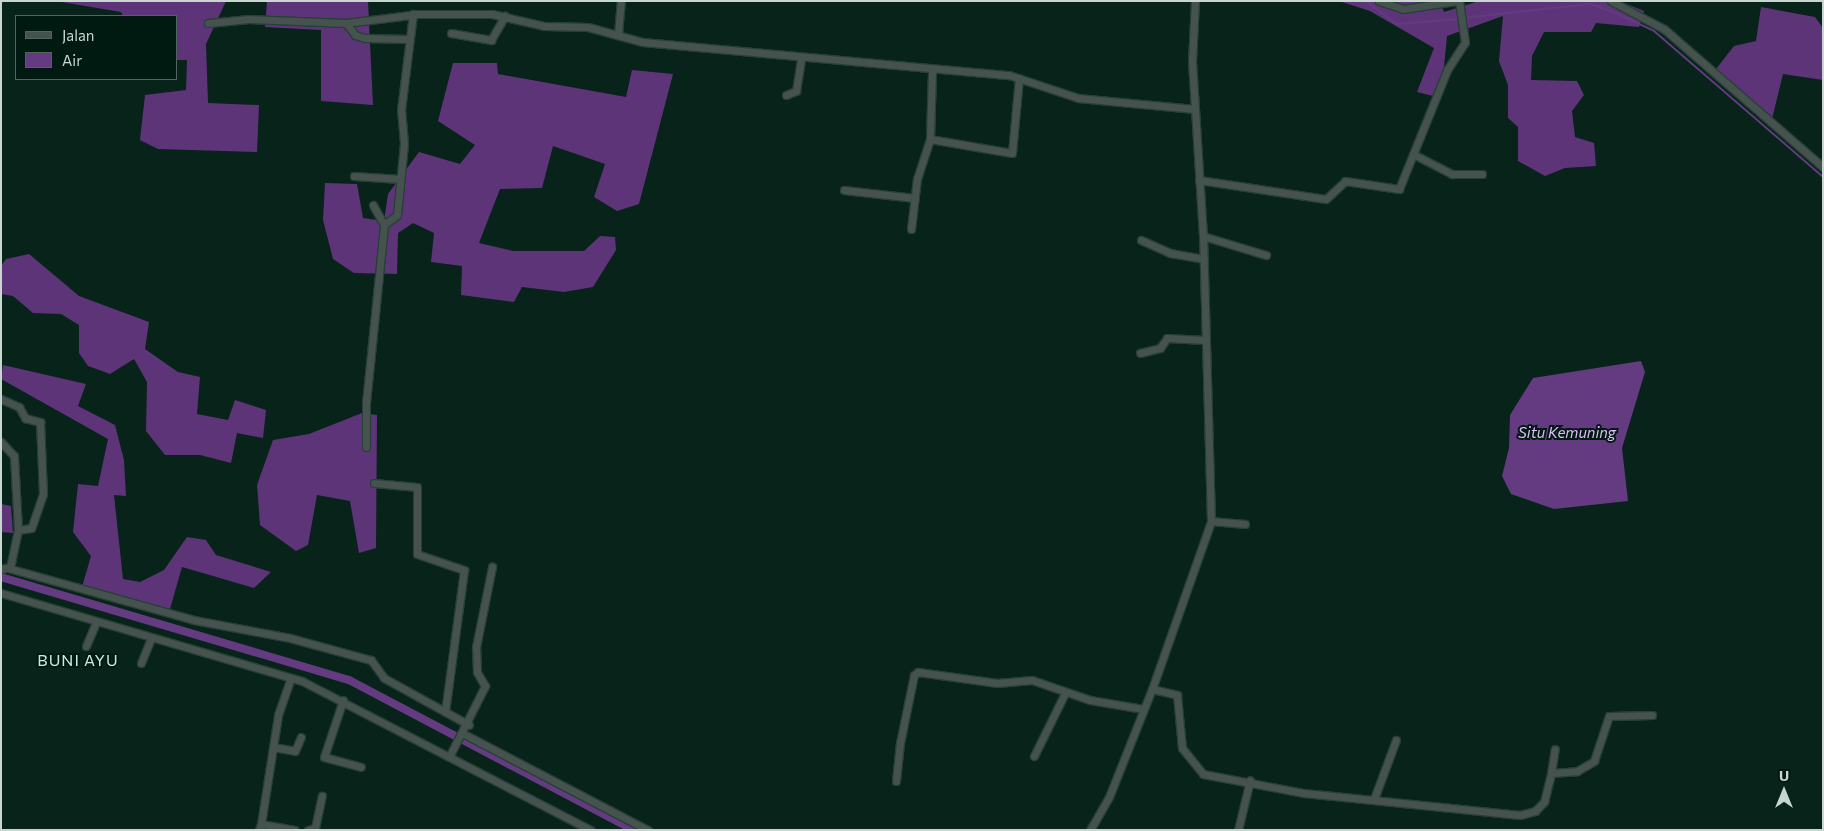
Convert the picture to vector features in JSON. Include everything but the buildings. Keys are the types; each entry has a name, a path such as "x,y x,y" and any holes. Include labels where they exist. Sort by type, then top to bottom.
{"street":[{"path":"618,34 621,1"},
{"path":"1090,830 1108,797 1152,689 1211,520 1203,236 1194,109 1196,1"},
{"path":"1199,180 1321,199 1349,181 1396,191 1447,70 1463,48 1463,20 1458,2 1403,9 1379,1"},
{"path":"1611,1 1664,29 1823,167"},
{"path":"208,24 250,19 346,23 410,15 505,16 618,34 643,42 932,72 1019,78 1078,98 1194,109"},
{"path":"384,225 397,216 404,143 401,110 410,39 410,15"},
{"path":"451,33 491,40 505,16"},
{"path":"346,23 355,34 365,38 410,39"},
{"path":"786,95 796,91 801,58"},
{"path":"911,229 915,198 930,139 932,72"},
{"path":"930,139 1012,153 1019,78"},
{"path":"1413,154 1452,174 1482,174"},
{"path":"354,176 400,179"},
{"path":"844,190 915,198"},
{"path":"366,447 366,403 384,225 373,205"},
{"path":"1203,236 1266,255"},
{"path":"1141,240 1170,253 1203,259"},
{"path":"1140,353 1160,348 1167,338 1205,340"},
{"path":"1,399 18,407 25,418 40,422 43,494 31,528 18,530"},
{"path":"1,442 14,456 18,530 4,569 194,620 290,638 371,660 384,678 469,725"},
{"path":"374,483 418,487 417,554 464,570 445,712"},
{"path":"1211,520 1245,524"},
{"path":"451,754 469,725 485,686 477,672 476,647 492,567"},
{"path":"2,596 291,678 343,700 451,754 591,830"},
{"path":"86,646 96,623"},
{"path":"141,663 151,638"},
{"path":"896,781 916,673 997,683 1032,680 1065,693 1143,709"},
{"path":"291,678 278,715 260,827 294,830"},
{"path":"1152,689 1177,695 1182,748 1198,772 1250,780 1304,793 1520,815 1535,811 1544,802 1555,749"},
{"path":"1034,756 1065,693"},
{"path":"343,700 325,760 361,767"},
{"path":"1551,772 1576,771 1594,762 1610,714 1652,715"},
{"path":"463,735 648,830"},
{"path":"274,747 295,751 302,737"},
{"path":"1374,799 1396,740"},
{"path":"1238,830 1250,780"},
{"path":"308,830 315,828 322,796"}],"shaded area":[{"path":"56,1 226,1 206,44 208,103 259,105 257,152 158,149 140,140 145,95 186,90 187,60 178,60 178,15 122,15 121,12"},
{"path":"267,1 368,1 373,105 321,101 321,30 265,27"},
{"path":"1339,1 1440,1 1444,12 1479,1 1619,1 1644,11 1639,27 1596,23 1591,32 1544,32 1532,56 1531,80 1577,81 1584,95 1572,111 1575,137 1594,143 1596,166 1565,168 1545,176 1518,161 1518,127 1508,118 1508,85 1499,61 1503,16 1447,36 1441,98 1417,92 1434,48 1370,11"},
{"path":"1761,7 1815,17 1823,28 1823,80 1783,74 1772,119 1716,69 1734,46 1756,41"},
{"path":"453,63 497,63 498,74 626,97 632,70 673,74 639,204 617,211 594,197 605,164 553,146 542,188 500,189 479,243 513,251 584,251 600,236 615,237 616,250 593,287 564,292 522,287 514,302 461,295 462,266 431,262 434,233 413,223 398,233 397,274 354,273 333,259 323,220 325,183 357,184 363,218 384,221 388,194 419,152 460,164 475,145 438,121"},
{"path":"29,254 79,296 149,322 145,349 178,372 200,377 197,414 228,420 235,400 266,410 263,438 237,433 231,463 200,455 165,455 146,431 147,382 134,359 110,374 88,366 79,353 79,325 61,314 33,313 13,296 1,294 1,266 6,259"},
{"path":"3,365 86,384 78,406 115,425 124,460 126,496 114,495 123,579 140,582 164,570 187,537 206,540 216,555 271,572 254,588 182,567 168,616 82,587 91,556 73,532 78,484 98,486 108,439 1,379"},
{"path":"362,413 377,415 376,548 359,553 350,501 317,495 308,545 296,551 260,525 257,485 273,440 309,434"},
{"path":"1,504 11,506 13,533 1,532"}],"water":[{"name":"Situ Kemuning","path":"1641,361 1645,372 1622,448 1628,501 1554,509 1511,494 1502,476 1509,448 1510,415 1533,378"}],"waterway":[{"path":"1366,1 1397,24 1459,19"},
{"path":"1463,18 1590,4 1616,13 1654,31 1823,177"},
{"path":"1,577 349,680 634,830"}],"district":[{"name":"BUNI AYU","path":"78,660"}]}
